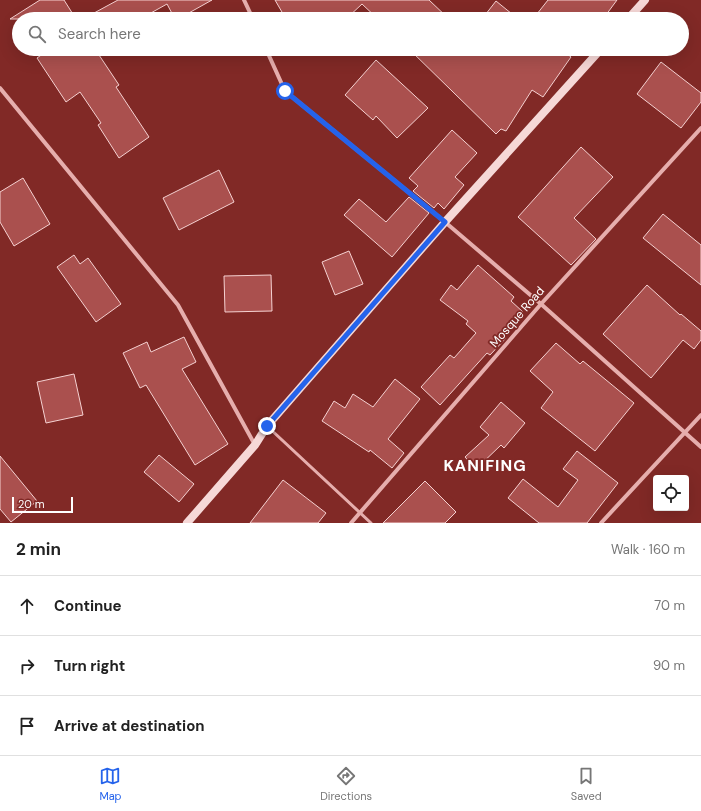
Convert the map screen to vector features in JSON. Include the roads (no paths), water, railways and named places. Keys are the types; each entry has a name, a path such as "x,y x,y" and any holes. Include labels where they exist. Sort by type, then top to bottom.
{"street":[{"path":"244,0 250,12"},
{"path":"633,12 641,1"},
{"path":"269,56 285,91 445,222 541,304 701,447"},
{"path":"187,523 255,446 267,426 445,222 595,56"},
{"path":"0,88 178,305 255,446"},
{"name":"Mosque Road","path":"351,523 541,304 701,128"},
{"path":"601,523 701,415"}],"lane":[{"path":"267,426 371,523"}],"district":[{"name":"KANIFING","path":"485,465"}]}
